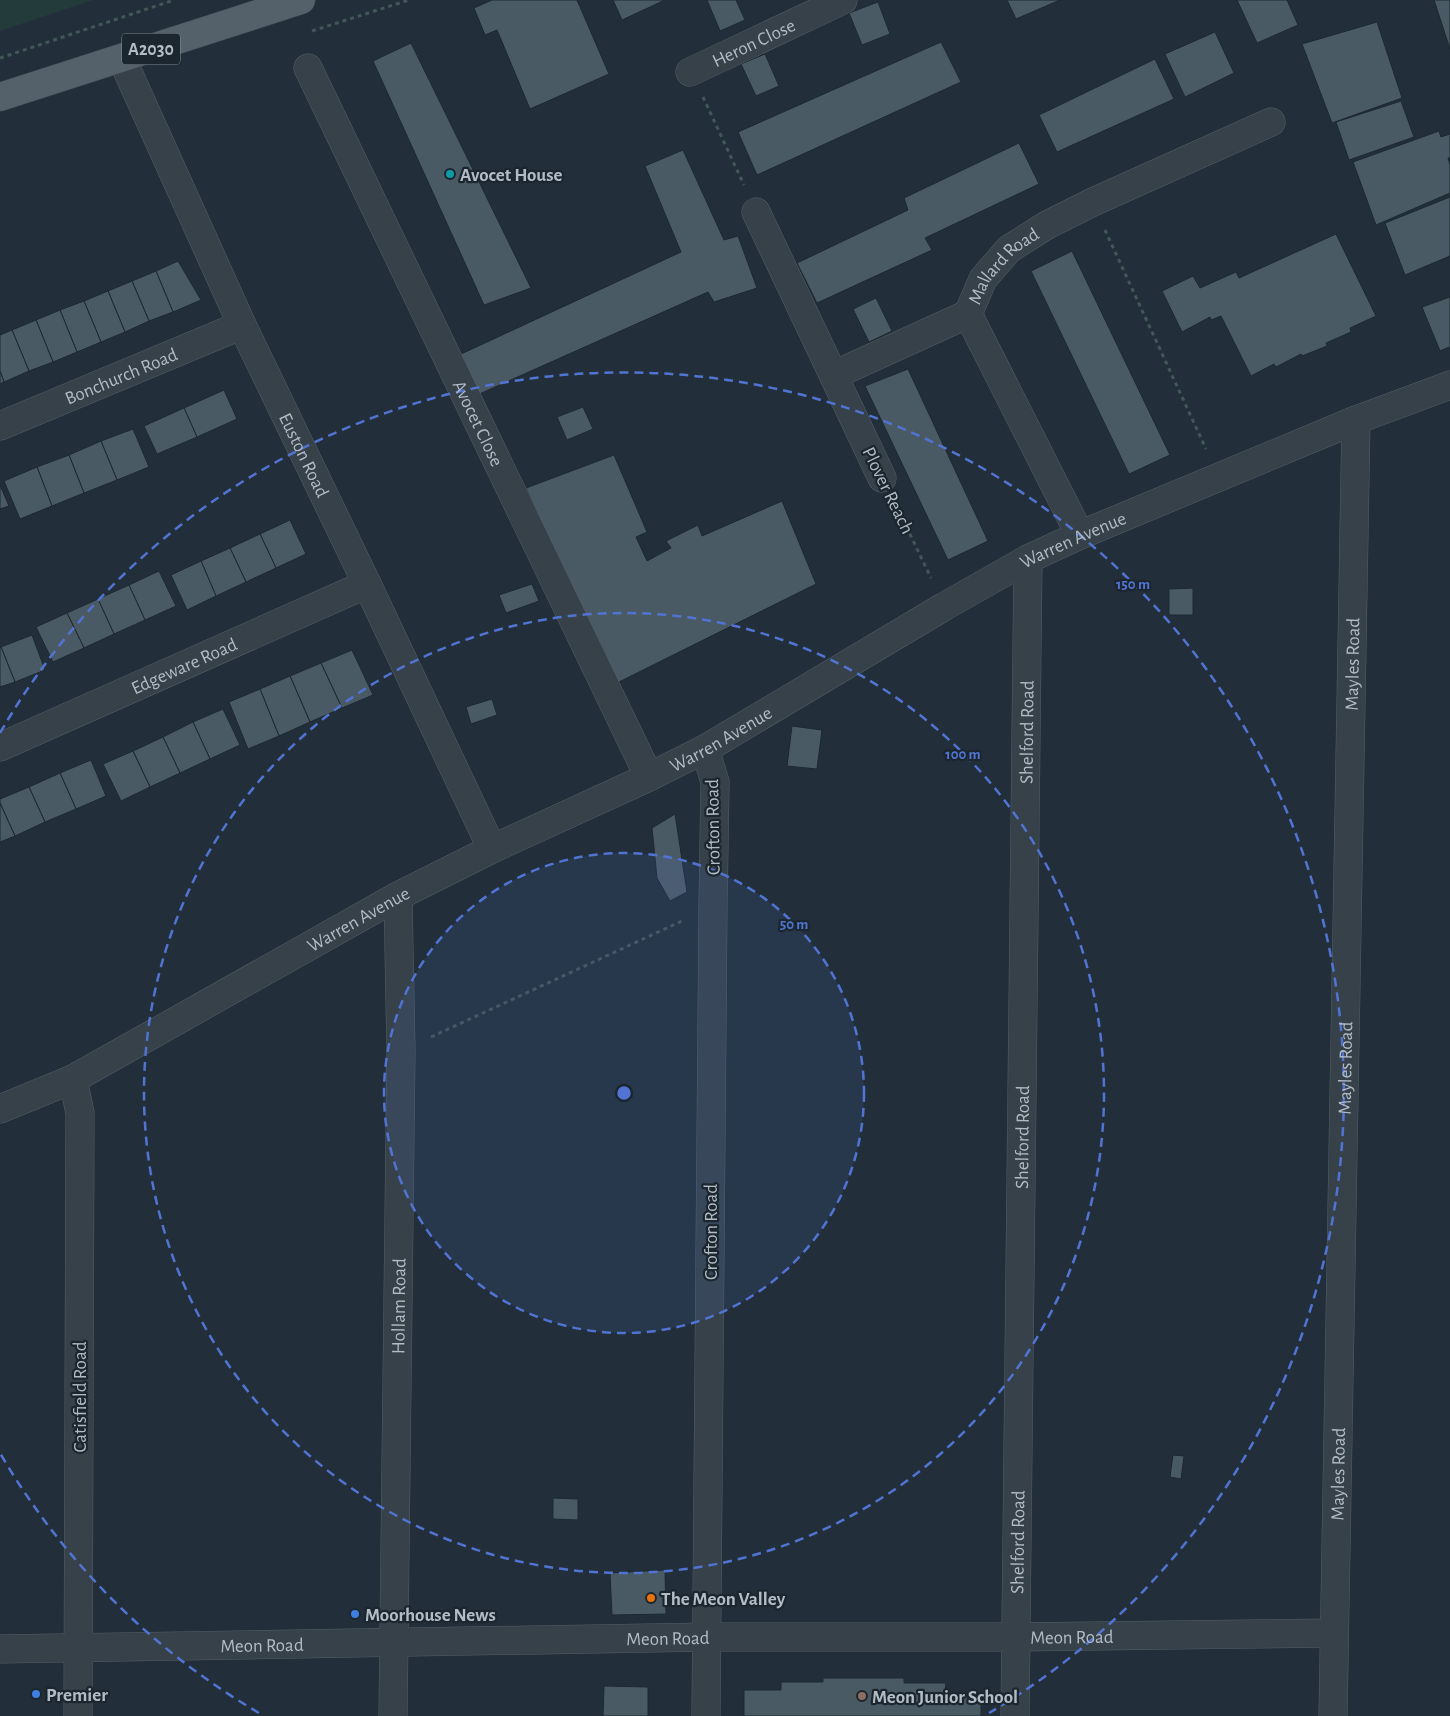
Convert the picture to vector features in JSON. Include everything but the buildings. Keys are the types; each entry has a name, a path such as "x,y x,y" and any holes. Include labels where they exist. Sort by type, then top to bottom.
{"main road":[{"name":"A2030","path":"0,97 301,0"}],"street":[{"name":"Heron Close","path":"690,72 843,0"},
{"name":"Euston Road","path":"122,59 242,325 492,849"},
{"name":"Avocet Close","path":"308,68 649,777"},
{"name":"Mallard Road","path":"1080,535 968,314 983,279 1009,249 1047,225 1093,202 1271,122"},
{"name":"Plover Reach","path":"756,212 882,478"},
{"path":"834,375 968,314"},
{"name":"Bonchurch Road","path":"0,426 242,325"},
{"name":"Warren Avenue","path":"0,1109 73,1079 398,896 492,849 649,777 705,749 1028,558 1356,420 1450,385"},
{"name":"Mayles Road","path":"1333,1716 1356,420"},
{"name":"Shelford Road","path":"1015,1716 1028,558"},
{"name":"Edgeware Road","path":"0,747 367,584"},
{"name":"Crofton Road","path":"705,749 715,782 706,1716"},
{"name":"Hollam Road","path":"393,1716 401,1050 398,896"},
{"name":"Catisfield Road","path":"73,1079 80,1113 78,1716"},
{"name":"Meon Road","path":"0,1649 707,1637 1334,1634"}],"path":[{"path":"0,58 174,0"},
{"path":"311,31 409,0"},
{"path":"690,72 715,120 756,212"},
{"path":"1093,202 1218,477"},
{"name":"Plover Reach","path":"882,478 944,606"},
{"path":"401,1050 713,906"}],"green space":[{"path":"0,0 93,0 0,31"}],"place":[{"name":"Avocet House","path":"450,174"},
{"name":"The Meon Valley","path":"651,1598"},
{"name":"Moorhouse News","path":"355,1614"},
{"name":"Premier","path":"36,1694"},
{"name":"Meon Junior School","path":"862,1696"}]}
